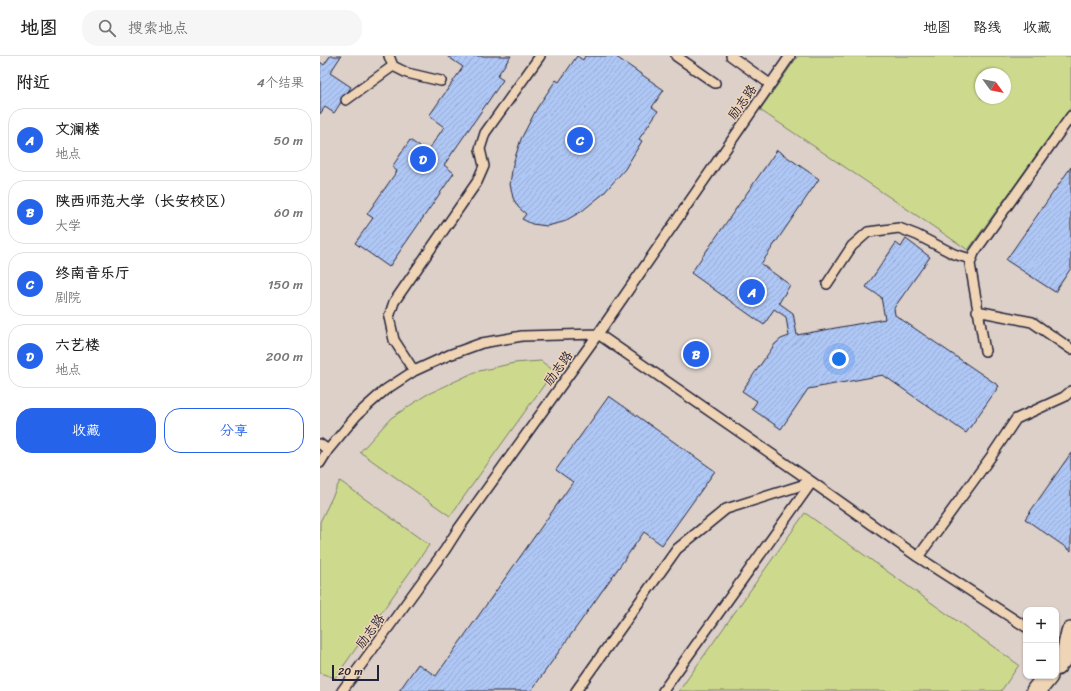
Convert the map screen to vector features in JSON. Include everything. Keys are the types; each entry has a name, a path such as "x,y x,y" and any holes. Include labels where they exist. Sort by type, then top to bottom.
{"street":[{"path":"1062,656 1071,632"},
{"path":"1036,691 1046,679"}],"lane":[{"path":"389,56 393,66 407,72 441,81"},
{"path":"414,371 394,340 389,317 394,302 478,182 484,166 480,149 485,133 540,56"},
{"path":"676,56 715,83"},
{"path":"730,56 770,84"},
{"name":"励志路","path":"342,691 445,550 598,334 790,56"},
{"path":"346,100 393,66"},
{"path":"985,352 977,311 970,264 971,259 1071,116"},
{"path":"827,284 852,246 868,232 899,228 917,235 954,254 971,259"},
{"path":"977,311 1032,322 1071,349"},
{"path":"320,463 328,450 357,415 385,390 414,371 449,355 482,343 522,336 598,334 918,557 1023,626"},
{"path":"918,557 990,458 1016,419 1064,397 1071,391"},
{"path":"320,444 328,450"},
{"path":"576,691 677,548 726,509 812,482"},
{"path":"663,691 812,482"}],"green space":[{"path":"798,56 1071,56 1071,107 968,250 760,110"},
{"path":"541,361 554,371 450,516 360,452 391,418 426,395 475,372 514,363"},
{"path":"340,481 429,545 335,678 320,673 320,522"},
{"path":"805,513 1019,665 1001,691 679,691"}],"building":[{"path":"330,56 341,56 330,73 351,87 334,113 325,107 320,114 320,62 324,65"},
{"path":"447,56 511,56 497,76 503,80 444,165 454,173 389,267 355,243 373,218 367,214 397,171 392,167 410,140 427,152 444,127 429,116 463,67"},
{"path":"577,56 583,60 585,56 615,56 664,90 652,107 658,111 639,139 642,141 625,169 603,194 582,211 563,222 547,226 532,224 522,219 526,214 518,207 513,198 510,184 513,164 521,139 537,108 556,80 559,82"},
{"path":"777,150 819,179 761,264 790,285 779,303 793,313 797,335 885,319 881,297 866,287 896,243 901,247 906,239 930,257 894,308 895,315 999,386 966,433 883,375 808,389 781,429 752,409 757,401 742,391 775,344 781,339 789,336 786,317 774,309 764,325 691,273"},
{"path":"1071,167 1071,268 1055,292 1006,260"},
{"path":"609,396 715,471 662,545 644,532 531,691 399,691 418,664 436,676 573,482 556,470"},
{"path":"1071,453 1071,551 1025,519"}],"place":[{"name":"终南音乐厅","path":"580,140"},
{"name":"六艺楼","path":"423,159"},
{"name":"文澜楼","path":"752,292"},
{"name":"陕西师范大学（长安校区）","path":"696,354"}]}
